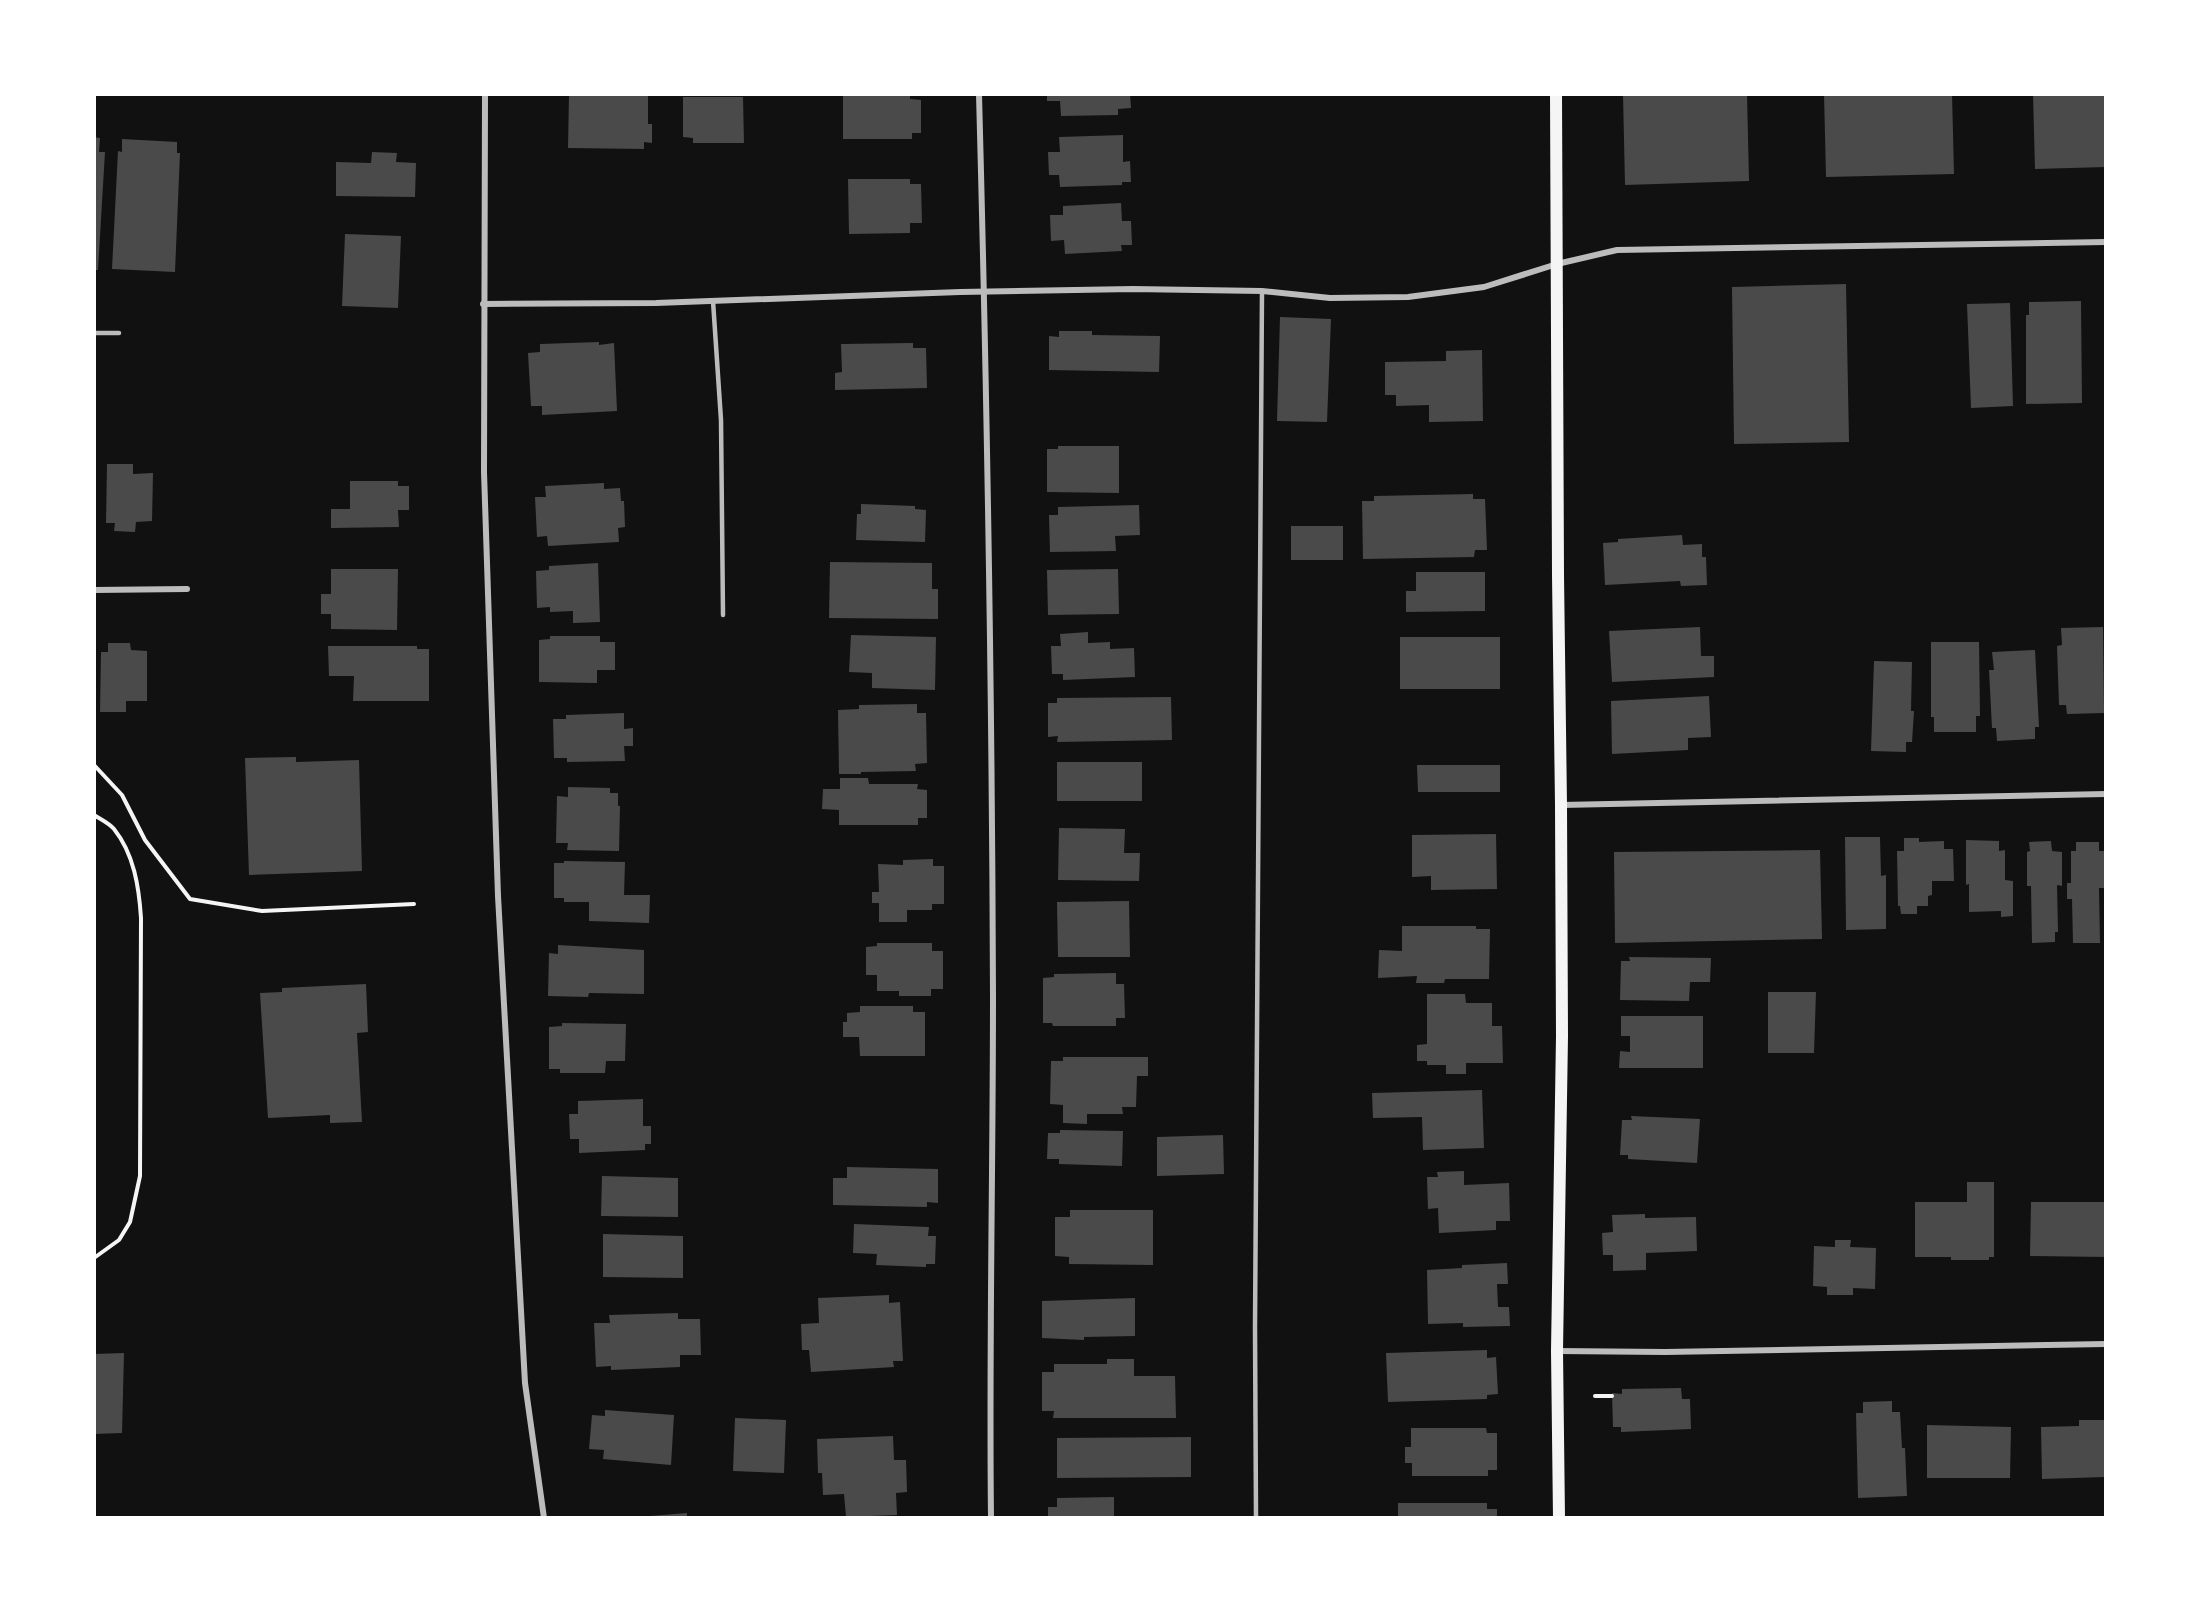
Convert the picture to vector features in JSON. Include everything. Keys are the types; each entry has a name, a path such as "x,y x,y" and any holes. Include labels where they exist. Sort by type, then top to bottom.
{"main road":[{"path":"1556,94 1558,575 1562,805 1562,1036 1557,1351 1559,1518"}],"street":[{"path":"485,94 484,472 500,924 525,1383 544,1518"},
{"path":"979,94 987,426 993,996 989,1376 991,1518"},
{"path":"483,304 713,301 1133,289 1262,291 1330,298 1408,297 1484,286 1557,264 1617,250 2106,242"},
{"path":"94,590 187,590"},
{"path":"1562,805 2106,794"},
{"path":"1557,1351 1665,1352 2106,1344"}],"lane":[{"path":"1256,1518 1255,1327 1262,291"},
{"path":"713,301 721,420 723,615"},
{"path":"94,333 119,333"}],"path":[{"path":"94,765 122,795 146,840 190,899 262,911 414,904"},
{"path":"94,815 113,828 131,860 138,885 141,918 140,1176 130,1222 119,1240 94,1258"},
{"path":"1595,1396 1612,1396"}],"building":[{"path":"569,94 648,94 648,124 652,124 652,143 644,142 644,149 568,148"},
{"path":"910,94 910,99 921,100 921,133 912,133 912,139 843,139 843,95"},
{"path":"1047,94 1130,94 1131,108 1118,109 1118,115 1061,116 1060,101 1047,101"},
{"path":"1623,94 1747,94 1749,181 1625,185"},
{"path":"1824,94 1952,94 1954,174 1826,177"},
{"path":"2033,94 2106,94 2106,167 2035,169"},
{"path":"683,97 743,97 744,143 693,143 693,138 683,137"},
{"path":"1123,135 1123,162 1130,161 1131,182 1122,182 1122,185 1060,187 1059,175 1049,175 1048,152 1060,152 1059,137"},
{"path":"94,137 100,138 99,152 105,152 98,270 94,270"},
{"path":"122,139 177,142 177,153 180,153 175,272 112,269 118,151 122,152"},
{"path":"372,152 397,153 396,162 416,163 415,197 336,196 336,162 371,163"},
{"path":"848,179 910,179 910,184 921,184 922,223 910,223 910,233 849,234"},
{"path":"1121,203 1122,221 1131,221 1132,245 1121,245 1122,251 1065,254 1064,240 1051,241 1050,215 1063,215 1063,206"},
{"path":"345,234 401,236 398,308 342,306"},
{"path":"1846,284 1849,442 1734,444 1732,287"},
{"path":"2081,301 2082,403 2026,404 2026,315 2029,315 2029,302"},
{"path":"2010,303 2013,406 1971,408 1967,304"},
{"path":"1280,317 1331,319 1327,422 1277,421"},
{"path":"1059,331 1092,331 1092,335 1160,336 1159,372 1049,370 1049,336 1059,337"},
{"path":"599,342 599,345 614,343 617,411 542,415 542,406 531,406 528,353 540,352 540,344"},
{"path":"913,343 913,348 926,348 927,388 835,390 835,373 842,372 841,344"},
{"path":"1482,350 1483,421 1429,422 1429,405 1396,406 1396,395 1385,395 1385,362 1446,361 1446,351"},
{"path":"1058,446 1119,446 1119,493 1047,492 1047,449 1058,449"},
{"path":"107,464 133,464 133,474 153,473 152,521 136,522 135,532 114,531 115,523 106,523"},
{"path":"350,481 398,481 398,486 409,486 409,510 398,510 399,527 331,528 331,509 350,509"},
{"path":"604,483 604,489 620,488 621,501 624,501 625,527 618,528 619,542 548,546 547,536 537,537 535,497 546,497 545,486"},
{"path":"1473,494 1473,499 1485,499 1487,550 1475,550 1474,557 1363,559 1362,501 1374,501 1374,496"},
{"path":"861,504 915,506 915,509 926,510 925,542 856,540 857,514 861,514"},
{"path":"1139,505 1140,535 1115,536 1116,551 1050,552 1049,515 1058,515 1058,507"},
{"path":"1291,526 1343,526 1343,560 1291,560"},
{"path":"1682,535 1683,545 1702,544 1702,557 1706,557 1707,585 1681,586 1680,581 1605,585 1603,543 1618,542 1618,539"},
{"path":"830,562 932,563 932,589 938,589 938,619 829,618"},
{"path":"598,563 600,622 573,623 573,611 550,612 550,607 537,608 536,571 549,570 549,566"},
{"path":"331,569 398,569 397,630 331,629 331,614 321,614 321,594 331,594"},
{"path":"1118,569 1119,614 1048,615 1047,570"},
{"path":"1416,572 1485,572 1485,611 1406,612 1406,591 1416,591"},
{"path":"1700,627 1701,656 1714,656 1714,677 1612,682 1609,631"},
{"path":"2103,627 2104,713 2067,714 2066,705 2059,705 2057,646 2062,645 2061,628"},
{"path":"1088,632 1088,643 1110,642 1110,649 1134,648 1135,677 1063,680 1063,674 1052,674 1051,646 1061,646 1060,634"},
{"path":"851,635 936,637 935,690 872,688 872,673 849,672"},
{"path":"550,636 600,636 600,642 615,642 615,670 597,670 597,683 539,682 539,640 550,639"},
{"path":"1400,637 1500,637 1500,689 1400,689"},
{"path":"1931,642 1979,642 1980,716 1976,716 1976,732 1934,732 1934,717 1931,717"},
{"path":"108,643 130,643 131,650 147,651 147,701 126,701 126,712 100,712 101,652 108,652"},
{"path":"328,646 417,646 417,649 429,649 429,701 353,701 354,676 329,676"},
{"path":"2035,650 2039,727 2035,727 2035,739 1997,741 1996,728 1992,728 1989,670 1994,670 1992,652"},
{"path":"1874,661 1912,662 1911,711 1914,711 1912,742 1906,742 1906,752 1871,751"},
{"path":"1709,696 1711,737 1688,738 1688,750 1612,754 1611,701"},
{"path":"1171,697 1172,740 1057,742 1058,736 1048,737 1048,703 1057,703 1057,698"},
{"path":"917,704 917,713 926,713 927,763 915,764 916,771 839,774 838,710 859,709 859,705"},
{"path":"624,713 624,729 633,728 633,746 624,746 625,761 567,762 567,758 554,758 553,719 566,719 566,715"},
{"path":"296,757 296,762 359,760 362,871 249,875 245,758"},
{"path":"1057,762 1142,762 1142,801 1057,801"},
{"path":"1417,765 1500,765 1500,792 1418,792"},
{"path":"840,778 868,778 869,784 918,784 917,789 927,790 927,818 918,818 918,825 839,825 839,810 822,809 823,789 840,789"},
{"path":"568,787 610,788 610,793 618,793 619,851 567,850 568,843 556,843 557,796 568,797"},
{"path":"1059,828 1125,829 1124,853 1140,853 1139,881 1058,880"},
{"path":"1496,834 1497,889 1431,890 1431,876 1412,877 1412,835"},
{"path":"1845,837 1880,837 1881,876 1886,875 1886,929 1846,930"},
{"path":"1904,838 1919,838 1919,842 1944,841 1944,849 1953,849 1954,881 1932,881 1932,895 1928,896 1928,906 1917,906 1917,914 1901,914 1900,906 1898,906 1897,851 1904,851"},
{"path":"1966,840 1999,841 1999,851 2005,850 2005,880 2013,881 2013,916 2001,917 2001,911 1969,912 1969,884 1966,885"},
{"path":"2051,841 2052,851 2062,852 2062,886 2057,885 2058,932 2055,932 2055,942 2032,943 2031,886 2027,886 2027,852 2030,851 2029,842"},
{"path":"2076,842 2099,842 2099,851 2104,851 2105,888 2099,888 2100,943 2073,943 2072,899 2067,899 2067,883 2071,883 2071,851 2076,851"},
{"path":"1820,850 1822,939 1615,943 1614,852"},
{"path":"933,859 933,866 944,866 944,904 932,904 932,910 907,910 907,922 879,922 879,903 872,903 872,892 879,892 878,864 903,865 903,860"},
{"path":"564,861 625,862 624,895 650,895 649,923 589,921 589,902 564,902 564,898 554,898 554,863 564,863"},
{"path":"1129,901 1130,957 1058,957 1057,902"},
{"path":"1402,926 1476,926 1476,929 1490,929 1489,979 1445,979 1444,983 1416,983 1417,976 1378,978 1379,950 1402,951"},
{"path":"877,943 932,943 932,951 943,951 943,989 931,989 931,996 899,996 899,991 877,991 877,975 866,975 866,947 877,946"},
{"path":"558,945 644,950 644,994 589,993 588,997 548,996 549,953 558,954"},
{"path":"1629,957 1711,958 1710,982 1690,982 1689,1001 1620,1000 1621,961 1630,961"},
{"path":"1116,973 1116,984 1124,984 1125,1018 1116,1018 1116,1026 1053,1026 1052,1023 1043,1023 1043,978 1054,977 1054,974"},
{"path":"366,984 368,1032 357,1033 362,1122 330,1123 330,1115 268,1118 260,993 282,992 282,988"},
{"path":"1768,992 1816,992 1814,1053 1768,1053"},
{"path":"1427,994 1465,994 1466,1003 1492,1003 1492,1026 1502,1026 1503,1063 1466,1063 1466,1074 1446,1074 1446,1065 1427,1065 1427,1061 1417,1061 1417,1045 1427,1044"},
{"path":"860,1006 913,1006 913,1012 925,1012 925,1056 860,1056 859,1037 843,1037 843,1022 847,1022 847,1013 860,1012"},
{"path":"1621,1016 1703,1016 1703,1068 1619,1068 1620,1051 1630,1052 1630,1036 1621,1036"},
{"path":"562,1023 626,1024 625,1061 606,1061 605,1073 560,1073 560,1069 549,1069 549,1027 562,1026"},
{"path":"1063,1057 1148,1057 1148,1076 1137,1076 1136,1107 1122,1107 1123,1114 1087,1114 1087,1124 1063,1123 1063,1105 1050,1104 1051,1061 1063,1061"},
{"path":"1482,1090 1484,1148 1423,1150 1422,1117 1373,1118 1372,1093"},
{"path":"643,1099 643,1126 651,1126 651,1144 645,1144 645,1150 579,1153 579,1139 570,1139 569,1114 578,1114 578,1101"},
{"path":"1631,1116 1700,1119 1697,1163 1628,1159 1628,1155 1620,1155 1622,1120 1632,1120"},
{"path":"1060,1130 1123,1131 1122,1166 1059,1164 1059,1159 1047,1159 1048,1133 1060,1133"},
{"path":"1223,1135 1224,1174 1157,1176 1157,1137"},
{"path":"847,1167 938,1169 938,1203 927,1202 927,1207 833,1205 833,1178 847,1178"},
{"path":"1464,1171 1464,1185 1509,1183 1510,1221 1496,1221 1496,1230 1439,1233 1438,1208 1428,1209 1427,1177 1438,1177 1437,1172"},
{"path":"602,1176 678,1178 678,1217 601,1216"},
{"path":"1967,1182 1994,1182 1994,1257 1989,1257 1989,1260 1951,1260 1951,1257 1915,1257 1915,1202 1967,1202"},
{"path":"2031,1202 2106,1202 2106,1257 2030,1256"},
{"path":"1070,1210 1153,1210 1153,1265 1069,1264 1069,1257 1055,1256 1055,1217 1070,1217"},
{"path":"1645,1214 1645,1218 1696,1217 1697,1251 1646,1253 1646,1270 1613,1271 1613,1255 1603,1255 1602,1233 1613,1232 1612,1215"},
{"path":"854,1224 929,1227 928,1236 936,1236 935,1264 926,1264 926,1267 876,1265 877,1254 853,1253"},
{"path":"603,1234 683,1236 683,1278 603,1277"},
{"path":"1835,1240 1851,1240 1850,1247 1876,1248 1875,1289 1853,1288 1853,1295 1827,1295 1827,1287 1813,1286 1814,1246 1835,1247"},
{"path":"1507,1263 1508,1284 1497,1284 1498,1307 1509,1307 1510,1326 1463,1327 1463,1323 1428,1324 1427,1270 1462,1268 1462,1265"},
{"path":"889,1295 889,1303 900,1302 903,1361 893,1361 894,1367 811,1372 809,1350 802,1350 801,1324 819,1323 818,1298"},
{"path":"1135,1298 1135,1336 1084,1337 1084,1340 1042,1338 1042,1301"},
{"path":"678,1313 678,1319 700,1319 701,1355 680,1355 680,1367 611,1370 611,1366 596,1367 594,1323 610,1323 609,1315"},
{"path":"1487,1350 1487,1358 1496,1357 1498,1394 1487,1395 1487,1399 1388,1402 1386,1353"},
{"path":"124,1353 122,1433 94,1434 94,1354"},
{"path":"1107,1359 1134,1359 1134,1376 1175,1376 1176,1418 1053,1418 1054,1411 1042,1411 1042,1372 1054,1372 1054,1364 1107,1364"},
{"path":"1681,1388 1682,1399 1690,1399 1691,1429 1621,1432 1621,1427 1613,1427 1612,1393 1622,1394 1622,1389"},
{"path":"1892,1401 1892,1412 1900,1412 1902,1448 1905,1448 1907,1496 1858,1498 1856,1413 1863,1413 1863,1402"},
{"path":"605,1410 674,1415 671,1465 603,1459 604,1450 589,1449 592,1415 605,1416"},
{"path":"735,1418 786,1420 784,1473 733,1471"},
{"path":"2079,1420 2106,1420 2106,1477 2042,1479 2041,1427 2079,1426"},
{"path":"1927,1425 2011,1427 2010,1478 1927,1478"},
{"path":"1411,1428 1486,1428 1487,1433 1497,1433 1497,1470 1488,1470 1488,1476 1412,1476 1412,1463 1405,1463 1405,1447 1411,1447"},
{"path":"893,1436 894,1460 906,1460 907,1492 896,1493 897,1515 846,1517 844,1494 823,1495 822,1473 818,1473 817,1439"},
{"path":"1191,1437 1191,1477 1057,1478 1057,1438"},
{"path":"1114,1497 1114,1518 1048,1518 1048,1507 1057,1507 1057,1498"},
{"path":"1398,1503 1487,1503 1487,1509 1497,1509 1497,1518 1398,1518"},
{"path":"687,1513 687,1518 650,1518 650,1516"}]}
